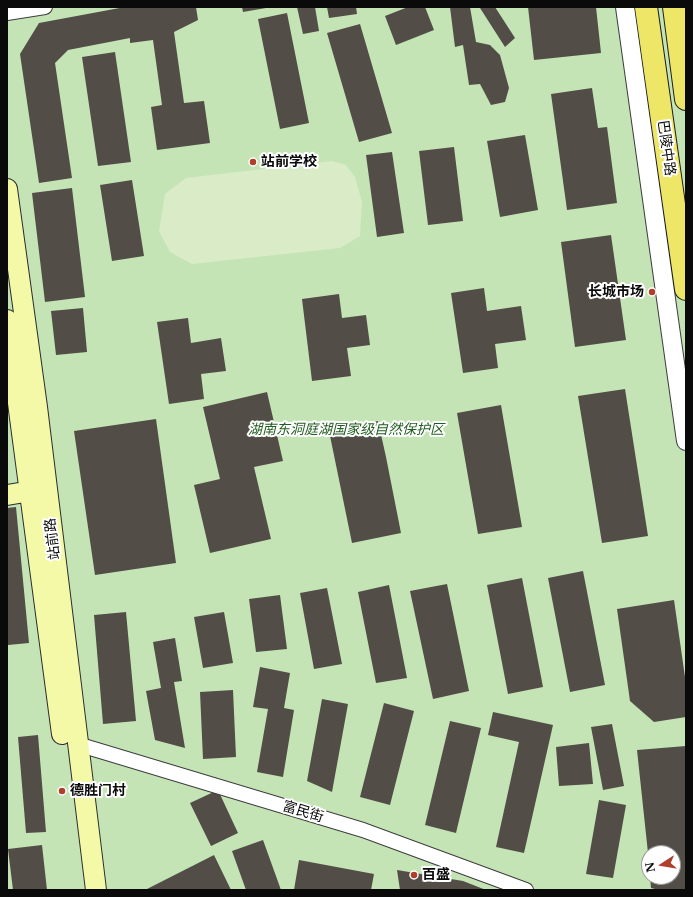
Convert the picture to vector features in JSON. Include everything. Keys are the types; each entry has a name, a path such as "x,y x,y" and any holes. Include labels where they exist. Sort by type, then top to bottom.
{"main road":[{"name":"巴陵中路","path":"646,7 686,289"},
{"path":"674,7 686,99"},
{"name":"站前路","path":"7,189 37,407 96,890"},
{"name":"站前路","path":"7,320 31,491 82,890"},
{"path":"7,494 31,491"}],"street":[{"path":"7,13 45,7"},
{"path":"625,7 661,257 682,369 686,442"},
{"path":"661,257 676,214"},
{"name":"富民街","path":"77,744 363,830 526,890"}],"green space":[{"name":"湖南东洞庭湖国家级自然保护区","path":"7,7 686,7 686,890 7,890"},
{"path":"332,161 346,165 355,177 362,202 360,236 340,248 192,264 170,252 159,231 165,194 186,178"}],"building":[{"path":"125,7 196,7 198,20 174,32 184,103 204,101 210,143 157,150 151,107 162,105 153,40 130,43 130,38 68,50 55,63 72,178 39,183 20,54 39,23"},
{"path":"242,7 266,7 266,8 243,12"},
{"path":"297,7 315,7 319,31 303,34"},
{"path":"327,7 356,7 357,14 329,18"},
{"path":"408,7 425,7 434,30 396,45 385,16"},
{"path":"450,7 470,7 476,42 490,45 500,55 509,88 505,102 491,105 480,84 469,85 463,45 455,47"},
{"path":"495,7 515,38 505,47 480,8"},
{"path":"528,7 596,7 601,53 534,60"},
{"path":"287,13 309,123 280,129 258,19"},
{"path":"360,24 392,133 359,142 327,33"},
{"path":"115,52 131,162 98,166 82,57"},
{"path":"592,88 598,128 607,127 617,203 567,210 551,94"},
{"path":"525,135 538,210 500,217 487,141"},
{"path":"454,147 463,221 428,225 419,151"},
{"path":"392,152 404,233 377,237 366,155"},
{"path":"132,180 144,256 112,261 100,185"},
{"path":"72,188 85,297 45,302 32,193"},
{"path":"611,235 626,340 575,347 561,242"},
{"path":"484,288 487,311 521,306 526,340 495,344 498,368 463,373 451,293"},
{"path":"339,294 342,318 366,315 370,345 347,348 351,376 312,381 302,299"},
{"path":"83,308 87,352 56,355 51,311"},
{"path":"188,318 191,343 221,338 226,371 201,374 204,399 169,404 157,322"},
{"path":"625,389 648,536 602,543 578,396"},
{"path":"267,392 283,461 254,467 271,539 210,553 194,485 220,479 203,407"},
{"path":"501,405 522,527 478,534 457,413"},
{"path":"156,419 176,563 95,575 74,431"},
{"path":"378,421 401,533 352,543 329,431"},
{"path":"16,507 29,643 8,645 7,508"},
{"path":"583,571 605,685 570,692 548,578"},
{"path":"522,578 543,687 508,694 487,585"},
{"path":"447,584 469,691 433,699 410,591"},
{"path":"389,585 407,678 376,683 358,592"},
{"path":"327,588 342,664 314,669 300,593"},
{"path":"280,595 287,649 256,652 249,599"},
{"path":"674,600 686,684 686,717 654,722 630,701 617,609"},
{"path":"126,612 136,721 103,724 94,615"},
{"path":"224,612 233,663 203,668 194,617"},
{"path":"175,638 182,681 174,682 185,748 155,740 146,691 161,688 153,642"},
{"path":"260,667 290,673 284,708 294,710 283,777 257,772 268,709 253,707"},
{"path":"233,690 236,757 203,759 200,692"},
{"path":"322,699 348,704 332,792 307,781"},
{"path":"384,703 414,711 390,805 360,797"},
{"path":"493,712 553,725 524,853 496,847 519,742 488,735"},
{"path":"450,721 481,728 456,833 425,825"},
{"path":"612,724 624,786 603,790 591,727"},
{"path":"38,735 46,832 26,833 18,737"},
{"path":"589,743 593,784 559,786 556,747"},
{"path":"686,746 686,890 659,890 651,888 651,885 681,885 681,845 647,845 637,750"},
{"path":"218,790 238,833 211,846 190,803"},
{"path":"599,800 626,805 613,878 586,874"},
{"path":"263,840 281,890 246,890 232,851"},
{"path":"42,845 47,890 13,890 8,849"},
{"path":"214,855 231,890 145,890"},
{"path":"299,860 374,874 371,890 294,890"},
{"name":"百盛","path":"397,870 463,881 486,890 400,890"}],"place":[{"name":"站前学校","path":"253,162"},
{"name":"长城市场","path":"652,292"},
{"name":"德胜门村","path":"62,791"},
{"name":"百盛","path":"414,875"}]}
